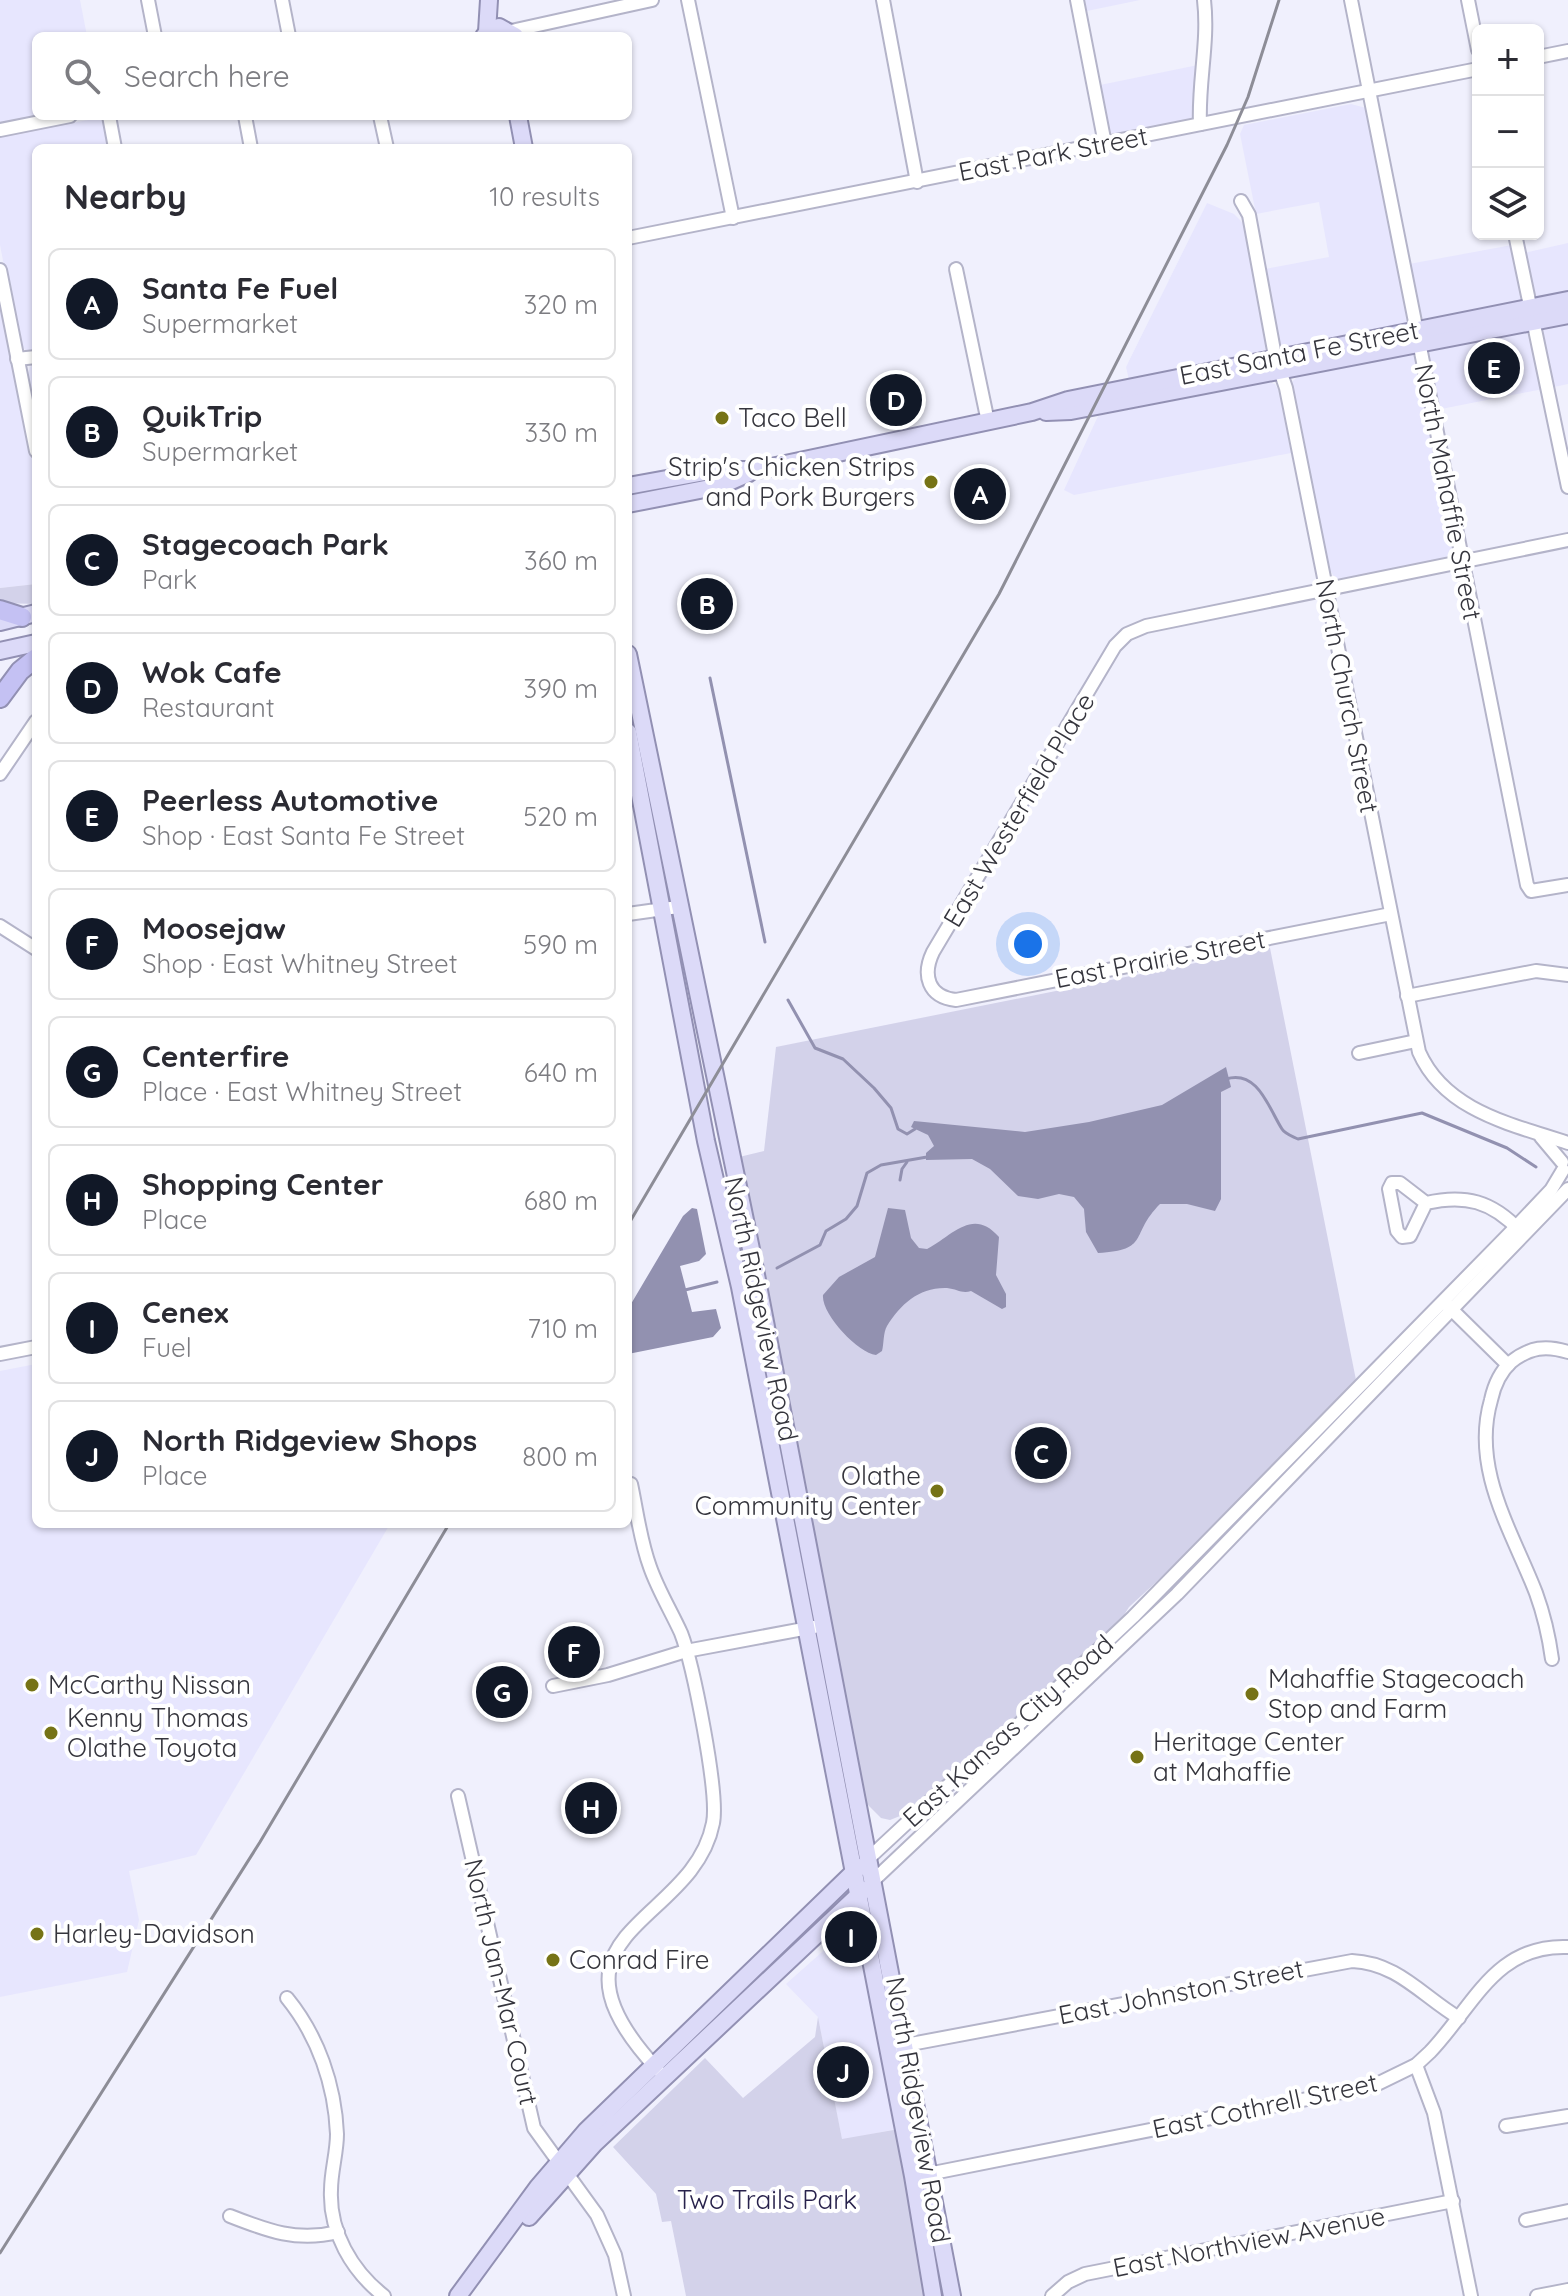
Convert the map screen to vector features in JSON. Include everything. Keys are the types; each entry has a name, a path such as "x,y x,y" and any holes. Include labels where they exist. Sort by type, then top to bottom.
{"highway":[{"path":"0,610 29,615"},
{"path":"0,698 20,671 32,661"}],"main road":[{"path":"486,32 489,0"},
{"path":"497,0 511,32"},
{"path":"490,32 499,27 511,32"},
{"path":"518,120 523,144"},
{"name":"East Santa Fe Street","path":"632,503 720,486 757,470 1032,412 1071,411 1278,364 1532,314 1568,300"},
{"name":"East Santa Fe Street","path":"1532,314 1568,315"},
{"name":"East Santa Fe Street","path":"632,485 716,470 757,470"},
{"path":"0,622 29,615"},
{"path":"0,651 32,644"},
{"name":"North Ridgeview Road","path":"632,678 706,1141 740,1287 913,2176 933,2296"},
{"name":"North Ridgeview Road","path":"632,748 752,1254 907,2045 952,2296"},
{"name":"East Kansas City Road","path":"458,2296 562,2166 869,1858"},
{"name":"East Kansas City Road","path":"659,2071 874,1880"},
{"name":"East Kansas City Road","path":"471,2296 562,2166"}],"street":[{"path":"148,0 154,32"},
{"path":"282,0 288,32"},
{"path":"511,32 652,0"},
{"path":"688,0 733,218"},
{"path":"883,0 917,182"},
{"path":"1077,0 1105,144"},
{"path":"1200,124 1198,99 1205,42 1204,0"},
{"name":"North Mahaffie Street","path":"1351,0 1527,885 1531,891 1568,885"},
{"path":"1468,0 1473,24"},
{"path":"540,32 569,18"},
{"path":"1544,56 1568,51"},
{"name":"East Park Street","path":"632,237 1472,70"},
{"path":"0,130 50,120"},
{"path":"110,120 114,144"},
{"path":"246,120 250,144"},
{"path":"381,120 386,144"},
{"name":"North Church Street","path":"1241,201 1249,215 1416,1041 1427,1069 1447,1094 1472,1108 1568,1143"},
{"path":"1516,240 1568,487"},
{"path":"956,269 988,422"},
{"path":"0,270 32,432"},
{"path":"17,359 32,357"},
{"path":"1326,589 1568,540"},
{"name":"East Westerfield Place","path":"932,990 926,967 933,952 1115,646 1127,634 1146,626 1326,589"},
{"path":"0,774 32,727"},
{"path":"632,913 671,908"},
{"name":"East Prairie Street","path":"932,990 944,999 956,1000 1391,914"},
{"path":"0,926 32,946"},
{"path":"1407,996 1536,971 1568,975"},
{"path":"1359,1053 1416,1041"},
{"name":"North Church Street","path":"1532,1131 1550,1144 1565,1165"},
{"name":"East Kansas City Road","path":"874,1880 1177,1594 1519,1230 1551,1190 1565,1165"},
{"name":"East Kansas City Road","path":"1519,1230 1568,1189"},
{"path":"1426,1203 1454,1198 1475,1200 1498,1210 1519,1230"},
{"path":"1447,1305 1508,1365"},
{"name":"East Kansas City Road","path":"869,1858 941,1791 982,1759 1133,1617 1447,1305"},
{"path":"1552,1659 1547,1627 1491,1483 1483,1443 1495,1384 1508,1365 1527,1351 1548,1346 1568,1352"},
{"path":"0,1354 32,1348"},
{"path":"632,1489 648,1564 686,1651 713,1783 713,1826 701,1855 688,1873 624,1937 611,1974 620,2019 659,2071"},
{"path":"553,1686 608,1675 686,1651 825,1625"},
{"name":"North Jan-Mar Court","path":"458,1796 534,2128 607,2235 624,2296"},
{"name":"East Cothrell Street","path":"913,2176 1373,2086 1416,2065 1507,1962 1537,1949 1568,1947"},
{"name":"East Johnston Street","path":"888,2049 1352,1961 1375,1963 1396,1972 1459,2018"},
{"path":"287,1998 309,2027 324,2068 337,2135 331,2192 338,2232 352,2264 384,2296"},
{"path":"1416,2065 1434,2113 1471,2296"},
{"path":"1506,2126 1568,2116"},
{"name":"East Northview Avenue","path":"1052,2296 1068,2282 1085,2274 1453,2201"},
{"path":"1526,2220 1568,2211"},
{"path":"230,2216 282,2235 309,2237 338,2232"},
{"path":"1537,2296 1568,2290"}],"shaded area":[{"path":"0,0 80,0 86,32 32,32 32,119 0,126"},
{"path":"1085,0 1140,0 1087,11"},
{"path":"1198,65 1192,120 1116,136 1109,131 1100,85"},
{"path":"1351,104 1366,108 1408,320 1404,326 1285,348 1277,340 1265,269 1329,257 1319,202 1256,214 1240,134 1244,125"},
{"path":"101,120 108,144 32,144 32,351 27,352 19,342 0,245 0,136"},
{"path":"1207,203 1234,214 1246,226 1266,349 1262,353 1129,380 1126,367"},
{"path":"1568,243 1568,295 1537,298 1532,290 1524,253"},
{"path":"1512,245 1522,295 1520,302 1428,322 1421,318 1409,264"},
{"path":"0,305 32,454 32,584 0,588"},
{"path":"1568,320 1568,384 1554,387 1543,330 1546,325"},
{"path":"1526,330 1531,334 1543,389 1436,410 1427,355 1430,349"},
{"path":"1406,353 1414,355 1417,364 1453,552 1440,561 1336,580 1329,568 1292,382 1299,375"},
{"path":"32,366 32,400 27,377"},
{"path":"1267,382 1275,384 1279,391 1291,453 1074,495 1064,490 1098,416"},
{"path":"1226,1067 1231,1087 1221,1092 1221,1199 1215,1211 1187,1204 1160,1204 1133,1244 1115,1251 1098,1253 1086,1232 1084,1209 1074,1197 1059,1194 1038,1199 1018,1196 990,1169 972,1159 926,1160 926,1153 934,1146 928,1135 911,1127 914,1121 1025,1132 1089,1122 1162,1105"},
{"path":"692,1208 697,1209 706,1254 699,1261 680,1266 692,1312 716,1309 721,1328 713,1337 632,1353 632,1302 683,1216"},
{"path":"888,1208 905,1210 911,1238 919,1248 927,1249 963,1226 980,1224 990,1228 999,1237 996,1275 1006,1294 1006,1307 1002,1309 971,1291 937,1288 912,1298 898,1311 886,1329 882,1351 876,1355 868,1353 851,1340 834,1322 823,1295 839,1277 875,1257"},
{"path":"32,1365 32,1528 388,1528 196,1855 129,1871 139,1920 127,1972 0,1997 0,1371"},
{"path":"846,1941 858,1946 865,1963 897,2129 842,2140 818,2017 786,1984 830,1945"}],"green space":[{"path":"32,584 32,604 0,603 0,588"},
{"path":"1270,948 1356,1380 1216,1527 1129,1607 1116,1628 971,1762 940,1782 905,1814 890,1820 881,1818 864,1801 735,1158 764,1151 776,1047"},
{"name":"Two Trails Park","path":"818,2017 842,2139 899,2129 928,2296 686,2296 671,2221 662,2222 656,2194 613,2147 705,2058 743,2098 815,2037"}],"waterway":[{"path":"710,678 765,942"},
{"path":"788,1000 815,1048 843,1059 874,1088 891,1108 898,1129 907,1134 915,1129"},
{"path":"1226,1079 1237,1077 1254,1085 1283,1131 1298,1139 1422,1113 1507,1148 1536,1167"},
{"path":"777,1268 820,1245 826,1231 846,1219 857,1206 867,1173 881,1165 927,1157"},
{"path":"900,1180 907,1162"},
{"path":"685,1290 717,1282"}],"railway":[{"path":"632,1218 999,594 1227,145 1248,97 1279,0"},
{"path":"0,2253 260,1842 447,1528"}],"place":[{"name":"Peerless Automotive","path":"1494,368"},
{"name":"Wok Cafe","path":"896,400"},
{"name":"Taco Bell","path":"722,418"},
{"name":"Strip's Chicken Strips and Pork Burgers","path":"931,482"},
{"name":"Santa Fe Fuel","path":"980,494"},
{"name":"QuikTrip","path":"707,604"},
{"name":"Stagecoach Park","path":"1041,1453"},
{"name":"Olathe Community Center","path":"937,1491"},
{"name":"Moosejaw","path":"574,1652"},
{"name":"McCarthy Nissan","path":"32,1685"},
{"name":"Centerfire","path":"502,1692"},
{"name":"Mahaffie Stagecoach Stop and Farm","path":"1252,1694"},
{"name":"Kenny Thomas Olathe Toyota","path":"51,1733"},
{"name":"Heritage Center at Mahaffie","path":"1137,1757"},
{"name":"Shopping Center","path":"591,1808"},
{"name":"Harley-Davidson","path":"37,1934"},
{"name":"Cenex","path":"851,1937"},
{"name":"Conrad Fire","path":"553,1960"},
{"name":"North Ridgeview Shops","path":"843,2072"}]}
